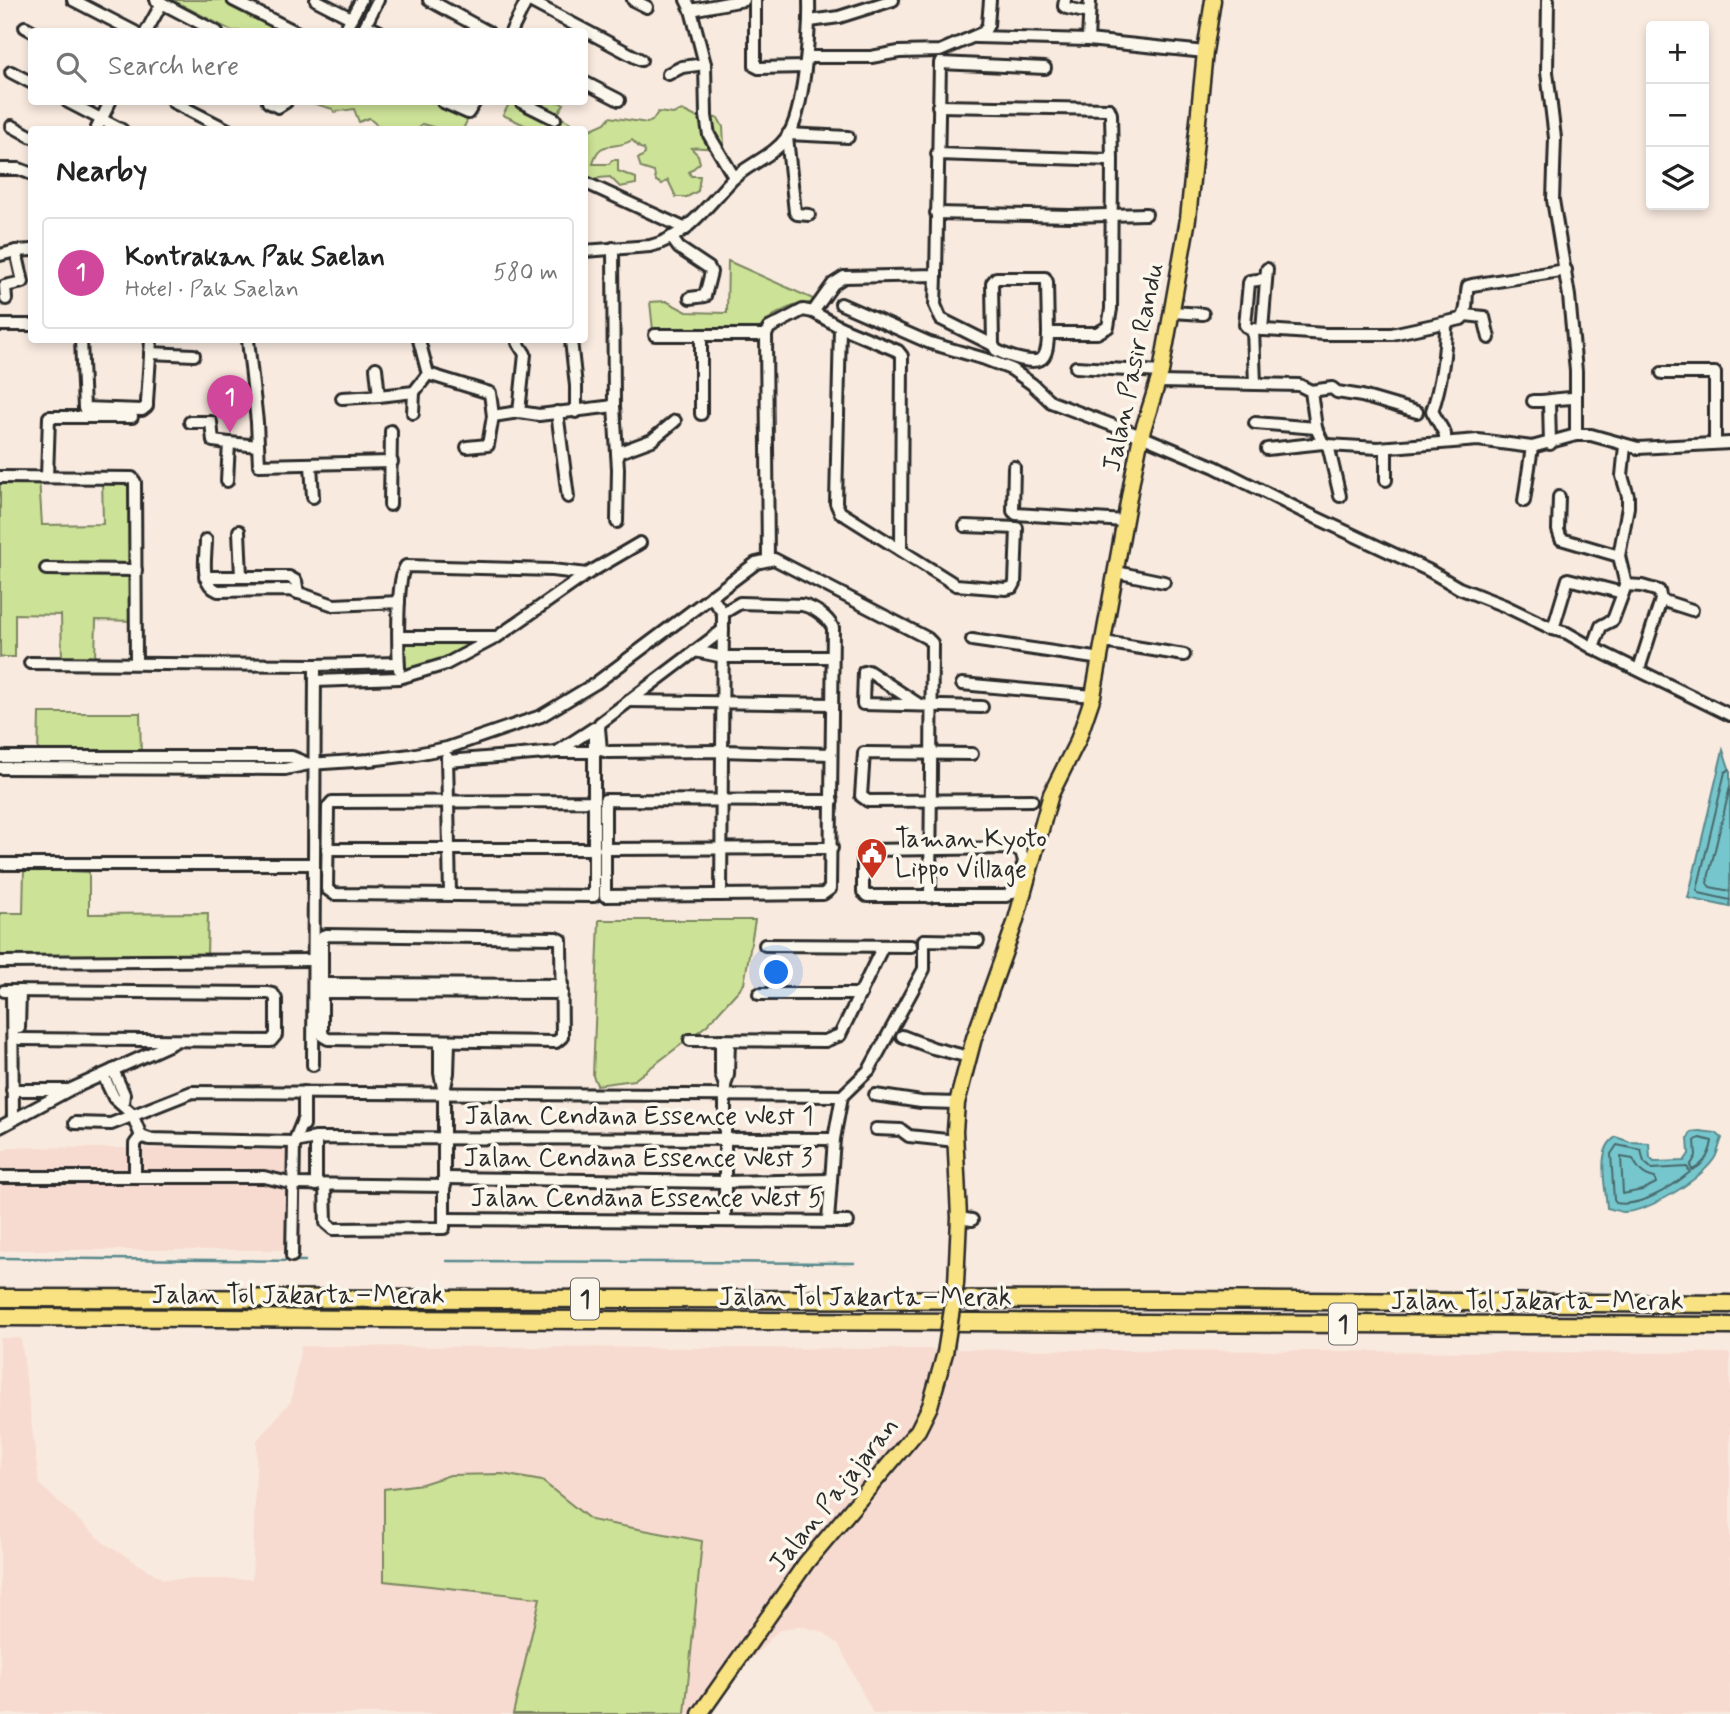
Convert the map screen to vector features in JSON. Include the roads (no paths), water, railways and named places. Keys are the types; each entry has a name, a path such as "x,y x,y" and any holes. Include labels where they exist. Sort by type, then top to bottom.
{"highway":[{"name":"Jalan Tol Jakarta–Merak","path":"0,1297 1730,1304"},
{"name":"Jalan Tol Jakarta–Merak","path":"0,1317 1730,1326"}],"main road":[{"name":"Jalan Pasir Randu","path":"969,1057 1015,923 1051,794 1078,740 1093,696 1141,436 1160,377 1172,312 1188,219 1213,0"},
{"name":"Jalan Pajajaran","path":"700,1714 806,1563 918,1430 930,1406 945,1353 966,1219 956,1141 957,1103 969,1057"}],"street":[{"path":"73,0 127,28"},
{"path":"233,0 288,28"},
{"path":"316,0 351,18"},
{"path":"346,28 361,0"},
{"path":"364,28 378,0"},
{"path":"429,0 481,28"},
{"path":"513,28 527,0 580,28"},
{"path":"633,0 647,7"},
{"path":"734,177 709,135 705,64 689,5 754,0 755,66 759,68 899,52 940,51 984,32 988,25 990,0"},
{"path":"809,0 806,62 798,104 788,136 795,212 809,215"},
{"path":"810,21 839,17 892,0"},
{"path":"1065,0 1064,6 1089,13"},
{"path":"1088,40 1090,0"},
{"path":"1548,0 1547,72 1555,138 1553,200 1566,270 1576,371 1576,435"},
{"path":"148,28 159,2 209,28"},
{"path":"588,32 641,60"},
{"path":"976,37 1088,40 1205,52"},
{"path":"993,345 992,283 996,278 1040,276 1047,282 1048,333 1045,356 1040,360 1025,361 999,352 993,345 941,319 935,305 940,63 1045,68"},
{"path":"668,74 682,67 705,64"},
{"path":"11,72 28,81"},
{"path":"588,84 619,100"},
{"path":"74,105 115,126"},
{"path":"98,126 108,105"},
{"path":"179,105 220,126"},
{"path":"450,105 468,113 473,105"},
{"path":"527,105 555,119"},
{"path":"938,106 1109,109 1112,216 1111,309 1108,327 1097,333 1048,333"},
{"path":"12,126 28,135"},
{"path":"588,251 650,246 686,229 734,177 788,136 848,137"},
{"path":"937,154 1112,160"},
{"path":"0,169 19,169 28,172"},
{"path":"588,184 686,229"},
{"path":"936,214 1146,214"},
{"path":"671,237 679,248 710,270 707,293 702,298 690,298"},
{"path":"613,248 617,522"},
{"path":"0,255 28,250"},
{"path":"6,299 5,286 23,282 16,251"},
{"path":"1255,384 1258,330 1266,274 1249,284 1246,328 1258,330 1325,334 1392,334 1461,319 1465,315 1468,286 1566,270"},
{"path":"768,559 766,335 769,328 803,310 816,308 833,284 844,277 936,275"},
{"path":"841,304 930,343 1012,369 1051,402 1215,467 1428,570 1459,588 1574,636 1593,648 1730,715"},
{"path":"816,308 840,327 898,351 902,356 901,550"},
{"path":"1172,312 1203,314"},
{"path":"1465,315 1485,317 1489,338"},
{"path":"1445,442 1445,434 1432,411 1445,345 1446,323"},
{"path":"0,325 28,324"},
{"path":"840,327 836,507 839,512 956,585 1006,589 1013,587 1017,528 965,526"},
{"path":"655,335 766,335"},
{"path":"701,335 701,414"},
{"path":"81,343 83,405 86,409 145,408 151,343"},
{"path":"248,343 259,465 392,463"},
{"path":"420,343 428,374"},
{"path":"519,343 525,354 519,412"},
{"path":"571,343 576,412"},
{"path":"150,353 194,355"},
{"path":"1076,367 1160,377 1299,385 1311,391 1332,388 1418,412"},
{"path":"376,368 379,396"},
{"path":"1662,373 1715,373 1716,443"},
{"path":"413,413 414,392 428,374"},
{"path":"428,374 490,393 493,416 488,445 467,447"},
{"path":"1311,391 1316,428 1326,444 1340,496"},
{"path":"342,398 414,392"},
{"path":"1533,401 1549,402 1576,398"},
{"path":"1549,402 1550,444"},
{"path":"493,416 519,412 539,415 576,412 614,406"},
{"path":"557,412 568,497"},
{"path":"47,477 49,417 132,417"},
{"path":"617,453 652,440 675,421"},
{"path":"190,422 211,422 213,441 258,446"},
{"path":"1255,423 1316,428"},
{"path":"390,505 391,431"},
{"path":"1267,449 1326,444 1387,448 1478,440 1532,447 1576,435 1599,436 1625,446 1654,448 1730,443"},
{"path":"227,481 229,443"},
{"path":"1593,648 1601,626 1613,620 1624,589 1619,556 1628,507 1622,476 1625,446"},
{"path":"1524,502 1532,447"},
{"path":"1386,481 1387,448"},
{"path":"311,465 313,497"},
{"path":"1014,467 1013,511 1016,514 1125,521"},
{"path":"0,477 132,478 135,482 136,663"},
{"path":"1559,497 1558,530 1561,539 1619,556"},
{"path":"239,531 241,576"},
{"path":"206,540 205,577 212,589 218,591 282,590 334,605 399,602"},
{"path":"315,681 399,678 446,664 497,637 587,574 640,543"},
{"path":"0,768 285,769 311,763 380,759 447,748 541,716 584,692 756,562 768,559 778,561 932,643 930,897"},
{"path":"399,678 399,602 402,574 406,566 552,569 587,574"},
{"path":"47,569 135,570"},
{"path":"1116,572 1164,582"},
{"path":"205,577 289,578 296,582 298,593"},
{"path":"1553,629 1568,579 1624,589 1642,586 1659,591 1661,600 1639,669"},
{"path":"711,596 723,613 720,895"},
{"path":"1661,600 1692,610"},
{"path":"557,752 594,728 594,801 605,896 826,893 831,886 833,628 831,623 809,607 740,603 723,613"},
{"path":"723,630 599,724 600,747 604,751 831,754"},
{"path":"399,637 497,637"},
{"path":"972,640 1101,659"},
{"path":"1104,642 1184,655"},
{"path":"695,651 724,657 832,657"},
{"path":"30,663 398,663"},
{"path":"313,1065 314,864 311,763 315,665"},
{"path":"918,704 868,671 864,672 863,704 982,707"},
{"path":"962,684 1093,696"},
{"path":"629,701 831,704"},
{"path":"447,748 450,894"},
{"path":"447,761 557,752 594,752"},
{"path":"972,754 864,753 861,796 868,801 1032,800"},
{"path":"0,757 292,757 311,763"},
{"path":"594,801 332,802 328,807 327,889 334,894 594,896 605,800 832,801"},
{"path":"327,849 832,848"},
{"path":"1013,848 1021,851 1024,861 1017,889 1006,896 930,897 865,895 863,892 863,853 866,850 931,849 1013,848"},
{"path":"0,864 314,864"},
{"path":"326,934 556,938 561,940 562,944 562,989 560,1040 328,1039 323,1036 322,1031 322,940 326,934"},
{"path":"828,1221 835,1139 842,1096 869,1070 924,969 924,940 978,941"},
{"path":"765,945 911,946"},
{"path":"690,1040 834,1039 840,1035 883,946"},
{"path":"0,962 314,960"},
{"path":"322,988 562,989"},
{"path":"12,991 268,993 273,994 276,999 276,1035 271,1041 19,1039"},
{"path":"12,991 19,1039 13,1119"},
{"path":"12,991 15,1090"},
{"path":"759,994 861,993"},
{"path":"902,1036 933,1048 969,1057"},
{"path":"0,1127 69,1090 176,1041"},
{"path":"444,1041 440,1073 444,1093 444,1219"},
{"path":"725,1041 728,1075 725,1090 725,1221"},
{"path":"108,1072 124,1094 123,1104 132,1114 141,1136 135,1144 135,1177"},
{"path":"15,1090 69,1090"},
{"path":"75,1123 111,1124 192,1092 725,1090 842,1096"},
{"path":"292,1256 294,1142 303,1120 304,1092"},
{"path":"875,1095 921,1102 957,1103"},
{"path":"303,1120 312,1138 320,1185"},
{"path":"876,1129 893,1129 904,1131 909,1136 956,1141"},
{"name":"Jalan Cendana Essence West 1","path":"141,1136 149,1139 294,1142 312,1138 444,1137 835,1139"},
{"name":"Jalan Cendana Essence West 3","path":"0,1177 264,1177 293,1184 320,1185 831,1180"},
{"name":"Jalan Cendana Essence West 5","path":"320,1185 326,1223 333,1229 444,1227 444,1219 848,1222"}],"water":[{"path":"1723,750 1730,771 1730,907 1688,898"},
{"path":"1691,1132 1716,1133 1722,1138 1714,1159 1697,1176 1674,1193 1647,1206 1624,1212 1607,1208 1604,1159 1606,1150 1616,1137 1630,1142 1649,1143 1650,1158 1654,1162 1684,1161 1689,1154 1688,1138"}],"waterway":[{"path":"0,1258 305,1261"},
{"path":"447,1261 854,1263"}],"place":[{"name":"Kontrakan Pak Saelan","path":"230,433"},
{"name":"Taman Kyoto Lippo Village","path":"872,880"}]}
